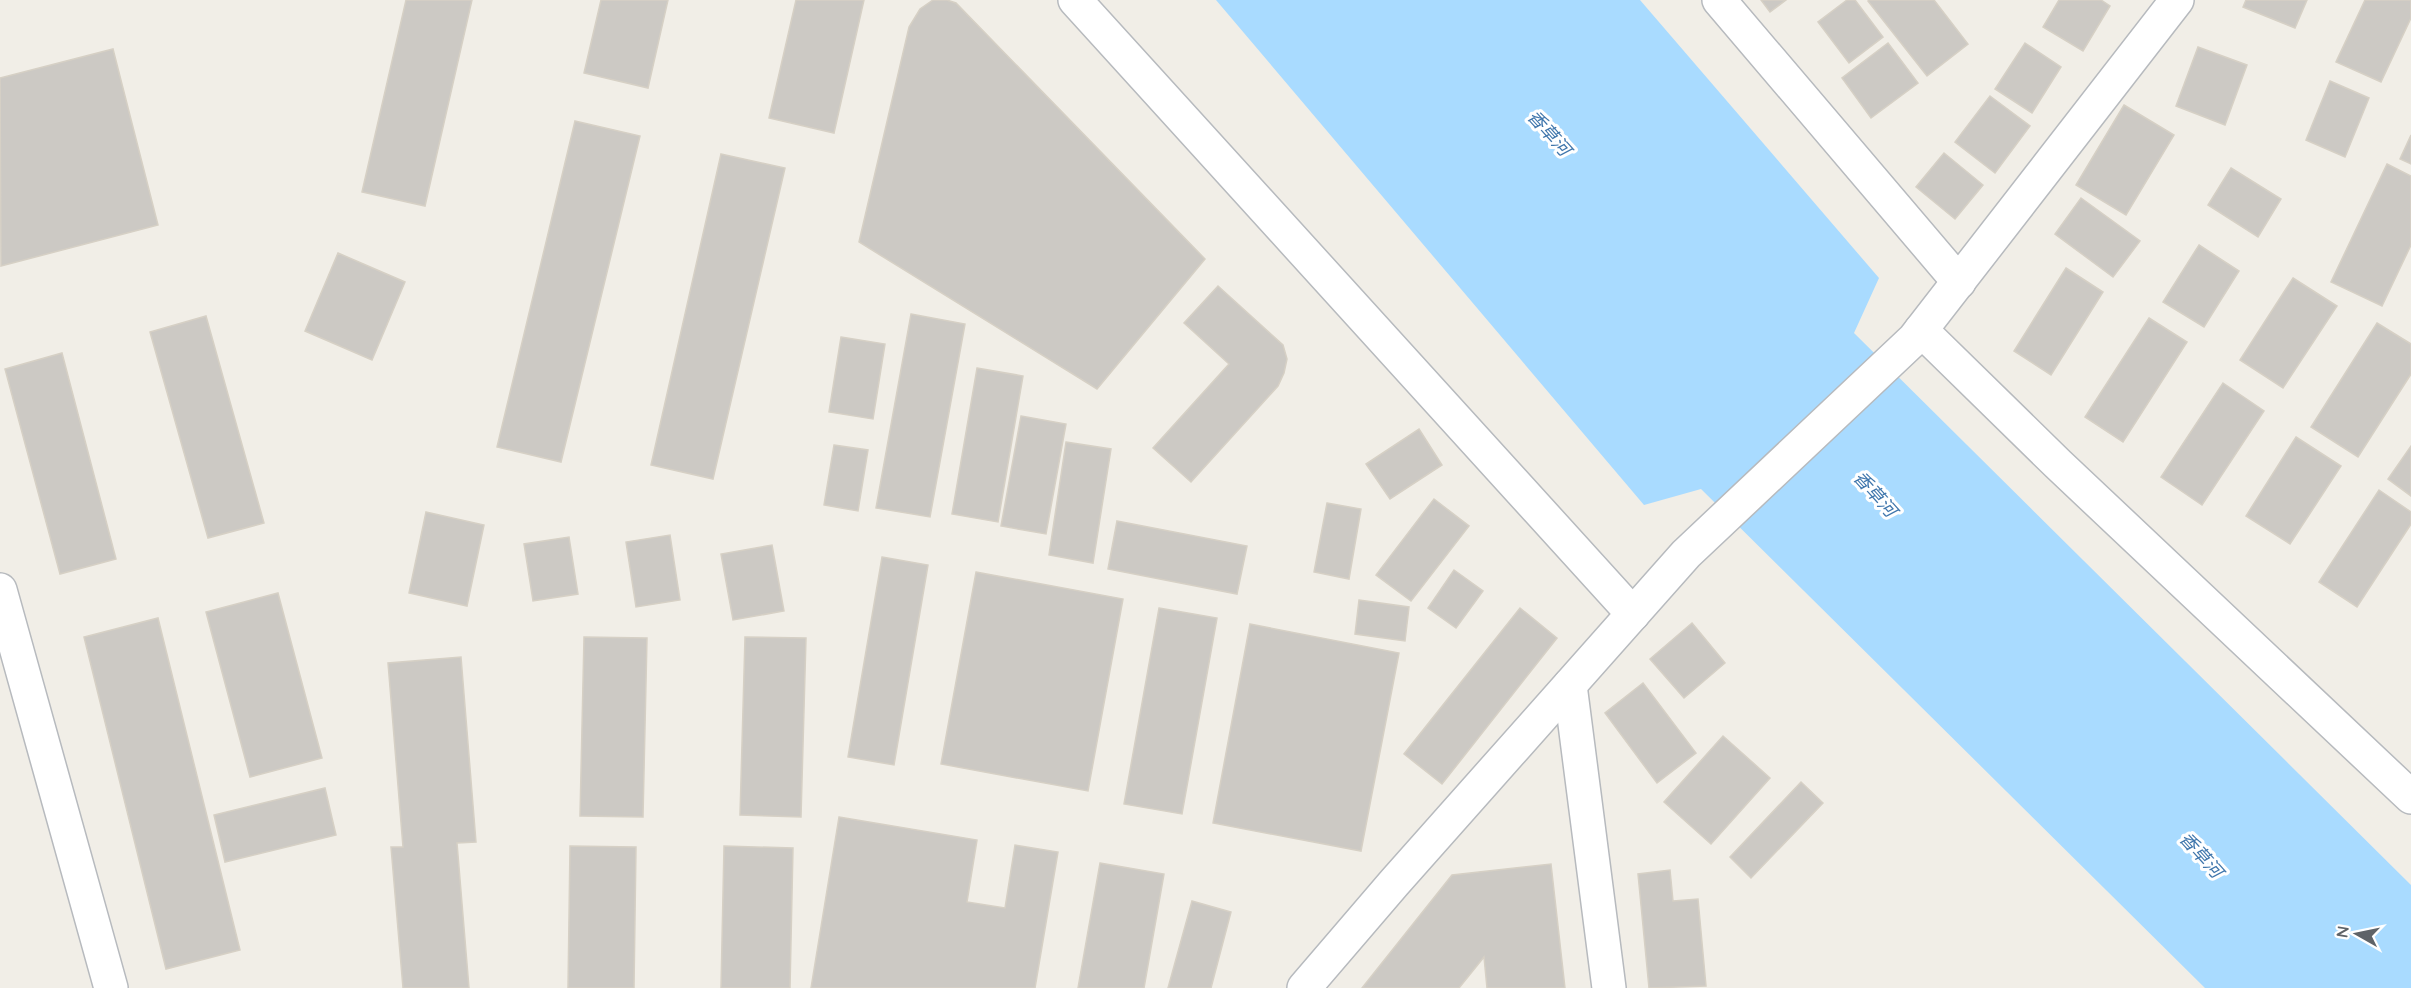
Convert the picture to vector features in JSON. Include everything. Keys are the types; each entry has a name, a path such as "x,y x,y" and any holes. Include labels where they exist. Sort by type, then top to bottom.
{"street":[{"path":"1075,0 1633,614"},
{"path":"1719,0 1959,282"},
{"path":"1304,988 1686,554 1918,334 2177,0"},
{"path":"1918,334 2411,797"},
{"path":"0,590 111,988"},
{"path":"1570,685 1609,988"}],"water":[{"name":"香草河","path":"1216,0 1640,0 1879,278 1854,333 2411,885 2411,988 2205,988 1701,489 1644,505"}],"building":[{"path":"406,0 472,0 425,206 362,192"},
{"path":"601,0 668,0 648,88 584,73"},
{"path":"796,0 864,0 834,133 769,118"},
{"path":"933,0 947,0 956,3 1205,259 1097,389 859,242 909,27 920,9"},
{"path":"1761,0 1786,0 1770,12"},
{"path":"1847,0 1855,0 1883,37 1849,63 1818,22"},
{"path":"1869,0 1934,0 1968,44 1927,76"},
{"path":"2059,0 2101,0 2110,6 2083,51 2043,27"},
{"path":"2246,0 2307,0 2295,28 2243,7"},
{"path":"2365,0 2411,0 2411,18 2381,82 2336,62"},
{"path":"1888,43 1918,83 1871,118 1842,78"},
{"path":"2025,43 2061,67 2032,113 1995,89"},
{"path":"2198,47 2247,65 2225,125 2176,106"},
{"path":"113,49 158,225 1,266 0,78"},
{"path":"2330,81 2369,98 2345,157 2306,140"},
{"path":"1990,96 2030,126 1995,173 1955,142"},
{"path":"2124,105 2174,135 2126,215 2076,185"},
{"path":"575,121 640,136 561,462 497,447"},
{"path":"2411,135 2411,164 2400,159"},
{"path":"1944,153 1983,185 1955,219 1916,187"},
{"path":"721,154 785,168 713,479 651,465"},
{"path":"2387,164 2411,176 2411,245 2382,306 2331,282"},
{"path":"2231,168 2281,199 2258,237 2208,205"},
{"path":"2081,198 2140,241 2113,277 2055,234"},
{"path":"2199,245 2239,271 2204,327 2163,302"},
{"path":"338,253 405,282 372,360 305,331"},
{"path":"2066,268 2103,292 2051,375 2014,351"},
{"path":"2293,278 2337,306 2283,388 2240,360"},
{"path":"1218,286 1283,345 1287,359 1278,386 1191,482 1153,448 1229,364 1184,323"},
{"path":"911,314 965,324 930,517 876,508"},
{"path":"206,316 264,523 208,538 150,332"},
{"path":"2149,318 2187,342 2123,442 2085,417"},
{"path":"2377,323 2411,344 2411,374 2358,457 2311,427"},
{"path":"841,337 885,344 873,419 829,412"},
{"path":"62,353 116,559 60,574 5,369"},
{"path":"977,368 1023,376 998,522 952,514"},
{"path":"2223,383 2264,411 2202,505 2161,477"},
{"path":"1021,416 1066,424 1046,534 1001,526"},
{"path":"1419,429 1442,465 1390,499 1366,464"},
{"path":"2296,437 2341,466 2290,544 2246,516"},
{"path":"1066,442 1111,449 1093,563 1049,555"},
{"path":"834,445 868,450 858,511 824,505"},
{"path":"2411,446 2411,496 2388,479"},
{"path":"2379,490 2411,512 2411,524 2357,607 2319,582"},
{"path":"1434,499 1469,526 1411,601 1376,575"},
{"path":"1327,503 1361,509 1349,579 1314,572"},
{"path":"426,512 484,525 467,606 409,593"},
{"path":"1117,521 1247,546 1237,594 1108,569"},
{"path":"670,535 680,600 636,607 626,542"},
{"path":"569,537 578,594 533,601 524,544"},
{"path":"772,545 784,611 733,620 721,554"},
{"path":"882,557 928,565 894,765 848,757"},
{"path":"1454,570 1483,591 1456,628 1428,608"},
{"path":"976,572 1123,599 1088,791 941,764"},
{"path":"278,593 322,758 250,777 206,612"},
{"path":"1359,600 1409,607 1405,641 1355,634"},
{"path":"1159,608 1217,618 1182,814 1124,804"},
{"path":"1520,608 1557,638 1442,784 1404,754"},
{"path":"158,618 240,950 166,969 84,637"},
{"path":"1692,623 1725,663 1684,698 1650,659"},
{"path":"1250,624 1399,653 1361,851 1213,823"},
{"path":"584,637 647,638 643,817 580,816"},
{"path":"745,637 806,638 801,817 740,815"},
{"path":"461,657 476,842 457,843 469,988 403,988 391,847 403,847 388,663"},
{"path":"1643,683 1696,753 1657,783 1605,713"},
{"path":"1723,736 1770,778 1711,844 1664,802"},
{"path":"1801,782 1823,803 1751,878 1730,857"},
{"path":"325,788 336,835 225,862 214,815"},
{"path":"839,817 977,840 967,902 1005,908 1015,845 1058,852 1035,988 811,988"},
{"path":"570,846 636,847 634,988 568,988"},
{"path":"724,846 793,848 790,988 721,988"},
{"path":"1100,863 1164,874 1144,988 1078,988"},
{"path":"1551,864 1565,988 1487,988 1484,957 1459,988 1362,988 1452,875"},
{"path":"1670,870 1673,901 1698,899 1706,986 1649,988 1638,874"},
{"path":"1192,901 1231,912 1211,988 1168,988"}]}
